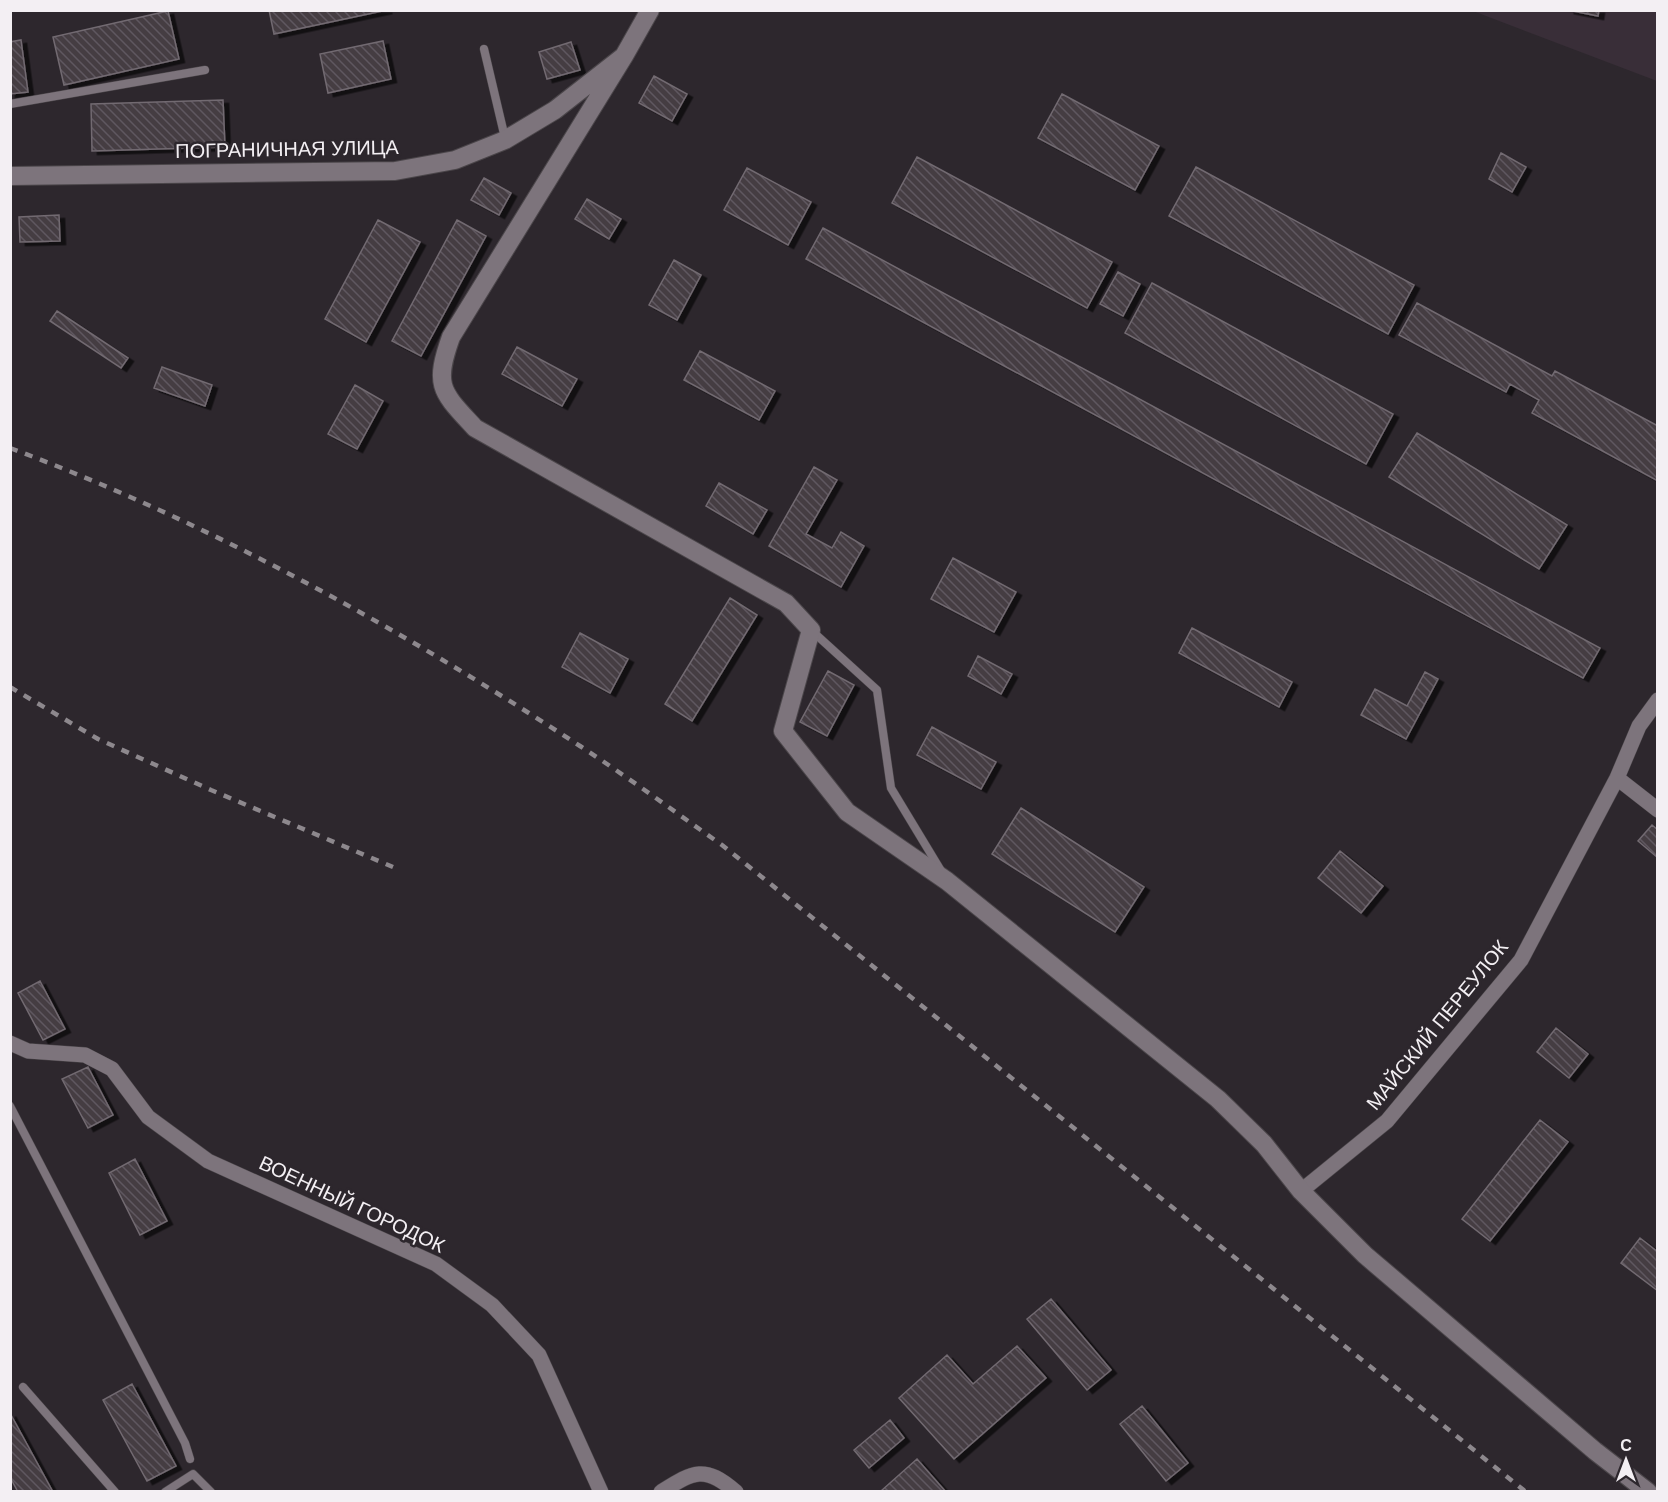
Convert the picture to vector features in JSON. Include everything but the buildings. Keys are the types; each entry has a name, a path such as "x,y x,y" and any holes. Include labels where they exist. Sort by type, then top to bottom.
{"street":[{"name":"ПОГРАНИЧНАЯ УЛИЦА","path":"10,176 396,171 455,160 505,140 555,110 624,56 650,10"},
{"path":"624,56 451,337 440,367 444,393 475,428 786,603 810,630 783,730 847,812 947,881 1218,1099 1264,1144 1301,1191 1365,1255 1595,1451 1648,1491"},
{"name":"МАЙСКИЙ ПЕРЕУЛОК","path":"1301,1191 1387,1121 1521,960 1617,778 1639,726 1658,700"},
{"path":"1617,778 1658,810"},
{"name":"ВОЕННЫЙ ГОРОДОК","path":"10,1043 28,1051 85,1055 112,1069 148,1117 208,1161 436,1264 492,1305 539,1355 601,1491"},
{"path":"661,1491 690,1473 704,1474 724,1481 736,1491"}],"lane":[{"path":"484,49 505,140"},
{"path":"10,104 205,70"},
{"path":"810,630 877,690 891,788 947,881"},
{"path":"10,1106 185,1443 190,1459"},
{"path":"23,1387 115,1491"},
{"path":"165,1491 193,1474 211,1491"}],"shaded area":[{"path":"1473,11 1657,11 1657,81"}],"railway":[{"path":"10,448 159,510 303,581 444,661 616,770 722,845 1526,1492"},
{"path":"10,687 98,739 211,790 393,867"}]}
